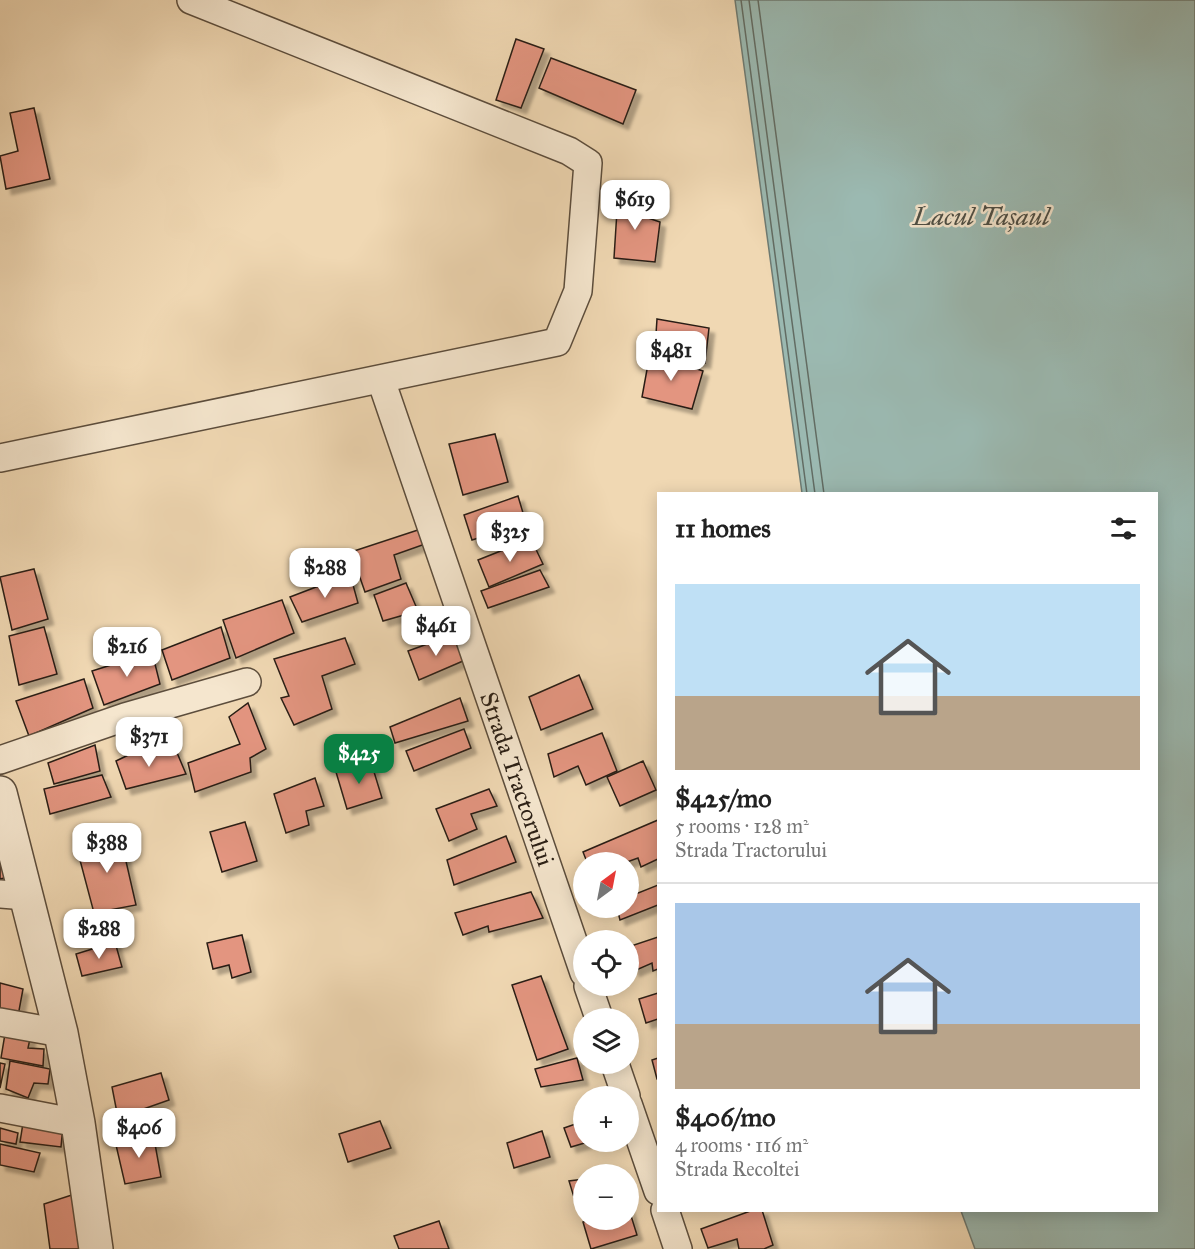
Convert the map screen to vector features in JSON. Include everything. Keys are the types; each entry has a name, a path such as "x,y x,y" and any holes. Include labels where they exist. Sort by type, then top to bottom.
{"street":[{"path":"0,458 556,342 578,291 588,163 568,151 191,0"},
{"name":"Strada Tractorului","path":"381,380 573,941"},
{"path":"0,760 125,717 247,682"},
{"path":"0,794 13,895 61,1033 78,1123 96,1249"},
{"path":"0,1022 61,1033"},
{"path":"0,1108 78,1123"},
{"path":"639,1136 657,1188"},
{"path":"666,1212 678,1249"}],"water":[{"name":"Lacul Tașaul","path":"735,0 1195,0 1195,1249 975,1249 961,1212 1158,1212 1158,492 802,492"}],"building":[{"path":"516,39 544,49 521,108 496,100"},
{"path":"551,58 636,90 623,124 539,88"},
{"path":"34,108 50,179 6,189 0,156 18,151 10,113"},
{"path":"618,195 644,199 645,217 660,222 655,262 614,258"},
{"path":"657,319 709,328 705,363 655,349"},
{"path":"650,353 703,371 692,409 642,397"},
{"path":"495,434 508,482 463,495 449,444"},
{"path":"518,496 526,523 472,540 464,515"},
{"path":"424,528 428,543 394,555 401,579 365,592 351,552"},
{"path":"531,539 543,564 489,587 478,560"},
{"path":"34,569 48,619 12,630 0,577"},
{"path":"540,570 549,587 488,608 481,591"},
{"path":"350,574 358,603 302,622 290,597"},
{"path":"406,583 418,611 383,621 374,595"},
{"path":"282,600 294,633 236,658 223,620"},
{"path":"44,627 57,674 19,685 9,636"},
{"path":"221,627 230,658 172,680 162,650"},
{"path":"455,634 463,661 419,680 408,651"},
{"path":"345,638 355,664 322,676 332,709 294,725 281,698 289,696 274,659"},
{"path":"152,652 160,684 104,705 92,671"},
{"path":"579,675 593,709 541,730 529,697"},
{"path":"84,679 93,708 29,736 16,701"},
{"path":"460,698 468,721 395,743 390,727"},
{"path":"248,703 266,749 250,758 251,772 195,792 188,763 240,744 229,717"},
{"path":"464,729 471,748 414,771 406,751"},
{"path":"602,733 617,771 586,785 578,766 554,777 548,754"},
{"path":"95,745 100,771 54,784 48,763"},
{"path":"145,747 146,757 175,748 186,774 126,789 116,761"},
{"path":"643,761 656,790 620,806 607,777"},
{"path":"371,762 382,798 347,809 336,772"},
{"path":"102,775 111,797 50,814 44,789"},
{"path":"315,778 324,806 306,811 309,825 286,833 274,794"},
{"path":"489,789 497,806 471,814 477,829 449,841 436,809"},
{"path":"657,820 657,859 641,867 639,852 583,852"},
{"path":"245,822 257,861 222,872 210,832"},
{"path":"120,835 136,905 94,913 76,845"},
{"path":"506,836 516,862 454,885 447,860"},
{"path":"0,842 8,877 0,879"},
{"path":"657,885 657,905 639,912 639,893"},
{"path":"531,892 543,918 489,932 488,926 463,935 455,913"},
{"path":"242,935 251,972 232,978 229,965 213,969 207,943"},
{"path":"657,937 657,969 653,971 652,963 639,969 639,943"},
{"path":"115,942 122,967 82,976 76,954"},
{"path":"541,976 568,1049 537,1060 512,985"},
{"path":"0,983 23,989 18,1016 0,1012"},
{"path":"657,993 657,1019 646,1023 639,999"},
{"path":"6,1028 31,1034 28,1048 44,1049 43,1066 1,1058"},
{"path":"657,1058 657,1079 652,1060"},
{"path":"573,1059 573,1074 581,1074 583,1080 541,1087 535,1069"},
{"path":"10,1061 50,1069 48,1084 34,1083 28,1098 6,1089"},
{"path":"0,1063 5,1064 0,1088"},
{"path":"161,1073 169,1100 118,1118 112,1087"},
{"path":"24,1117 63,1125 61,1147 20,1142"},
{"path":"380,1121 391,1148 348,1162 339,1134"},
{"path":"573,1125 573,1146 571,1147 564,1128"},
{"path":"0,1128 18,1133 16,1144 0,1141"},
{"path":"542,1131 550,1157 514,1168 507,1143"},
{"path":"153,1133 161,1177 125,1184 116,1145"},
{"path":"0,1144 40,1153 34,1172 0,1165"},
{"path":"573,1180 573,1194 569,1181"},
{"path":"81,1192 88,1249 50,1249 44,1204"},
{"path":"748,1212 763,1212 773,1245 764,1249 739,1249 737,1239 708,1248 701,1229"},
{"path":"439,1221 449,1249 399,1249 394,1236"},
{"path":"585,1230 635,1230 637,1235 591,1249"}]}
